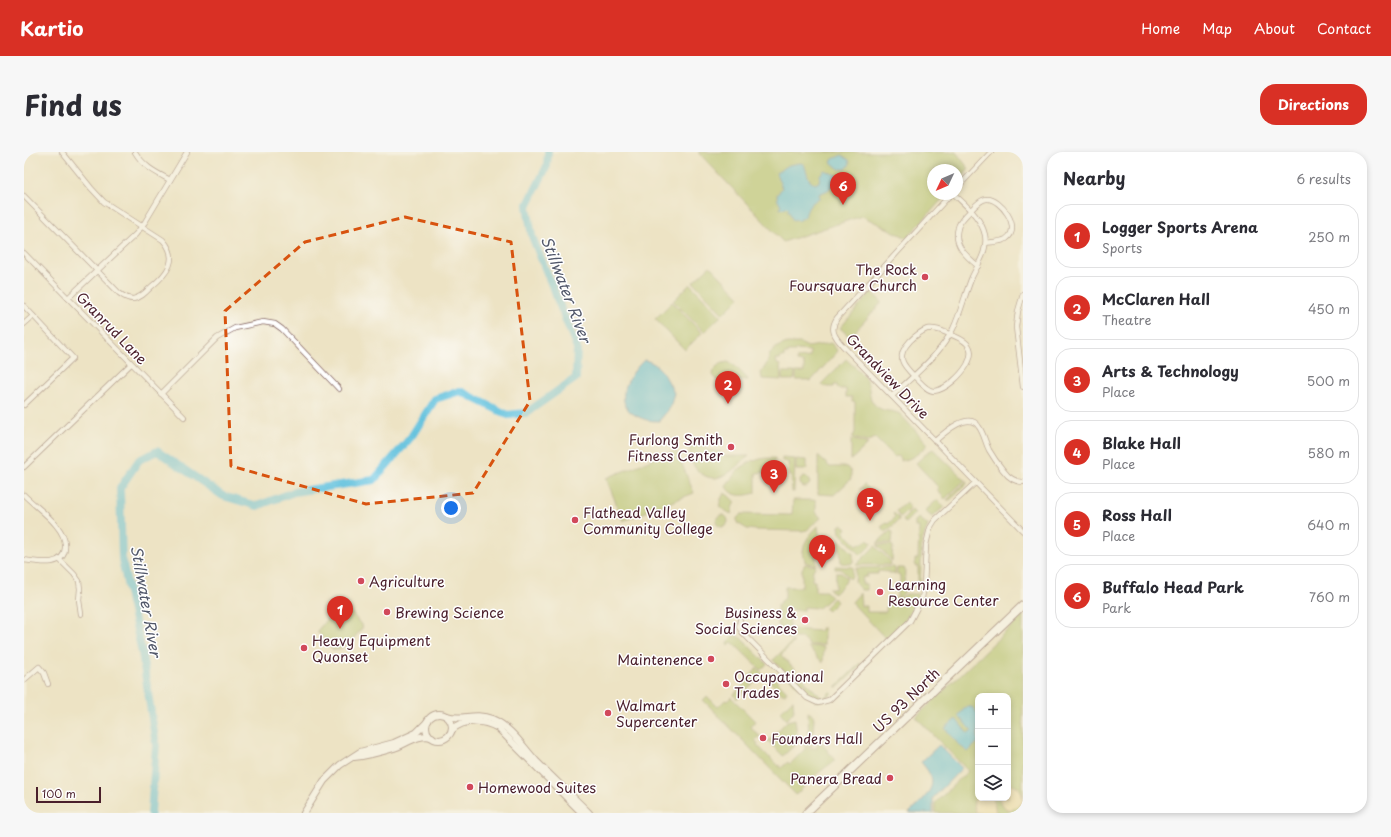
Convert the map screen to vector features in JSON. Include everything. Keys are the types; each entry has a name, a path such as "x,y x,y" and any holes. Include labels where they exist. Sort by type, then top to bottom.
{"main road":[{"name":"US 93 North","path":"806,813 1023,605"},
{"path":"304,813 319,787 340,765 360,752 387,746 400,741 420,730 434,714 442,714 456,718 480,716 498,722 514,736 536,761 589,813"},
{"path":"447,716 452,722 452,730"},
{"path":"428,721 427,731 432,737"},
{"path":"354,756 362,756 386,751 422,736 444,739 458,725 470,722 481,722 498,728 582,813"}],"street":[{"path":"24,196 119,293 129,298 136,298 142,295 168,271 171,264 171,256 169,249 161,238 128,218 99,197 62,152"},
{"path":"135,152 141,162 146,166 170,180"},
{"path":"68,298 130,240 142,226 187,152"},
{"path":"963,182 991,152"},
{"path":"978,266 961,251 957,235 958,228 960,223 982,200 990,199 1007,212 1012,220 1013,230 1008,238 1002,241 986,243"},
{"name":"Grandview Drive","path":"947,200 837,318 832,330 836,338 1023,531"},
{"path":"892,396 935,354 950,334 983,254 986,243 982,227 971,211 959,200"},
{"name":"Granrud Lane","path":"24,253 184,417"},
{"path":"1023,294 1018,311 1016,327 1023,387"},
{"path":"24,306 73,358 24,405"},
{"path":"24,324 33,316"},
{"path":"161,394 217,338 235,328 263,322 275,324 282,329 339,389"},
{"path":"927,329 936,329 962,338 969,347 970,357 964,370 944,387 934,391 928,389 914,376 902,361 902,352 905,346 918,334 927,329"},
{"path":"24,467 131,364"},
{"path":"935,441 956,425 967,421 974,422 980,427 992,454 1006,474 1013,480 1023,482"},
{"path":"740,620 739,627 742,632 807,698 818,703 829,700 910,620 922,598 926,545 930,528 935,520 975,483"},
{"path":"24,495 55,524 63,535 66,545 65,554 60,560 55,562 42,563 24,560"},
{"path":"60,560 74,574 78,581 80,589 79,600 81,614"},
{"path":"24,680 39,667 44,673 48,684"}],"highlighted area":[{"path":"405,217 511,242 530,401 473,493 366,504 231,466 225,311 305,242"}],"green space":[{"path":"698,152 956,152 969,169 963,176 963,164 927,164 927,200 942,200 907,238 862,216 783,242"},
{"path":"710,266 740,297 723,314 693,282"},
{"path":"690,284 721,316 704,332 673,301"},
{"path":"871,292 882,302 850,337 840,328"},
{"path":"672,302 702,333 685,350 655,319"},
{"path":"787,343 800,343 808,347 831,343 838,351 811,381 796,380 796,372 804,372 804,363 797,362 797,358 810,357 810,351 795,350 795,352 788,352 788,354 784,354 784,357 776,359 777,364 780,365 781,380 762,379 761,373 769,360 769,354 777,347"},
{"path":"846,359 864,377 868,384 872,402 881,409 900,414 928,444 919,453 908,459 900,461 900,458 897,456 894,457 875,438 867,442 853,438 855,432 855,402 852,402 852,397 846,397 846,389 838,389 837,385 834,385 834,387 827,387 821,385"},
{"path":"728,362 734,365 748,380 723,379 723,383 719,383 713,375 715,369 720,364"},
{"path":"782,372 795,372 794,380 782,380"},
{"path":"696,438 707,450 721,452 721,456 749,456 734,469 721,477 716,478 703,475 697,470 690,457 691,444"},
{"path":"851,439 868,444 851,460"},
{"path":"933,449 965,480 945,499 937,490 939,488 916,463"},
{"path":"676,450 694,493 623,521 606,478"},
{"path":"818,456 830,467 847,467 851,472 851,479 834,495 818,494"},
{"path":"775,458 775,461 768,465 768,472 756,473 756,493 736,495 729,491 726,487 727,484 739,469 753,460"},
{"path":"782,458 795,459 794,492 792,492 791,475 789,475 788,462 782,461"},
{"path":"796,459 807,460 807,468 805,470 796,470"},
{"path":"803,477 807,477 809,478 809,486 803,487 800,484 800,480"},
{"path":"966,481 967,484 950,500 947,500"},
{"path":"864,484 881,501 879,504 862,488 859,490"},
{"path":"724,493 735,502 731,514 719,507"},
{"path":"793,500 816,500 816,512 821,518 807,530 802,531 755,530 747,529 737,523 737,518 741,514 792,515"},
{"path":"937,500 944,507 932,517 925,511"},
{"path":"906,502 910,509 900,517 896,511"},
{"path":"912,510 915,513 905,523 903,520"},
{"path":"894,513 899,520 886,532 881,527 886,523 888,524 895,517 893,514"},
{"path":"722,515 726,517 728,521 726,525 722,527 718,525 716,521 718,517"},
{"path":"919,518 928,525 922,542 920,587 919,589 915,589 914,587 918,583 918,566 915,566 915,559 918,559 919,527 915,527 915,521"},
{"path":"842,524 847,528 844,532 857,545 860,543 862,544 867,540 872,543 861,555 840,533 839,526"},
{"path":"818,526 819,534 823,539 823,546 816,546 816,565 805,562 803,549 806,541"},
{"path":"890,531 893,532 892,543 877,543"},
{"path":"839,539 853,553 853,562 851,564 841,563"},
{"path":"877,545 893,546 892,561"},
{"path":"875,546 891,562 890,565 856,565"},
{"path":"805,564 816,566 813,570 812,581 815,581 815,591 826,591 831,597 818,609 804,607 804,610 789,610 787,612 787,614 790,614 789,637 792,640 787,638 778,625 777,605 785,598 785,587 802,587 802,569"},
{"path":"835,566 853,567 852,577 850,579 841,569 835,569"},
{"path":"894,567 895,574 878,571 878,574 867,574 867,577 863,577 862,584 867,584 867,590 861,590 855,583 856,568"},
{"path":"897,568 905,569 904,593 900,597 897,597 897,591 900,590 900,575 897,574"},
{"path":"836,573 841,573 847,578 845,583 834,594 829,588 835,589"},
{"path":"860,593 861,606 867,606 867,612 886,612 887,598 901,598 906,594 919,595 906,619 887,640 852,603"},
{"path":"834,598 837,602 828,611 824,608"},
{"path":"347,607 363,627 347,645 333,650 317,631 329,617"},
{"path":"1023,615 1023,813 935,813 935,803 968,771 916,717"},
{"path":"821,628 824,628 824,645 810,645 802,638 793,638 791,636 791,629 821,631"},
{"path":"733,636 741,638 767,664 761,670 732,642 728,646 727,642"},
{"path":"793,641 794,642 781,655 806,682 800,689 773,660"},
{"path":"808,647 824,647 823,663"},
{"path":"860,663 861,665 838,687 836,687"},
{"path":"757,668 763,674 737,699 733,695 751,678 749,676"},
{"path":"774,678 787,691 785,694 782,694 771,683"},
{"path":"807,683 823,699 831,691 832,693 825,699 818,702 809,697 802,690"},
{"path":"707,696 718,707 725,700 727,701 731,697 755,721 750,727 760,736 755,740 758,744 757,745 781,768 788,762 790,764 805,749 804,748 817,748 818,738 834,761 817,774 796,795 703,700"},
{"path":"792,700 794,711 787,720 780,712"},
{"path":"808,712 813,715 814,718 812,746 804,746 806,741 809,741"},
{"path":"795,719 798,742 783,756 768,741 787,721"}],"sand":[{"path":"1011,784 1015,785 1020,789 1023,803 1010,810 1005,808 1000,801 1011,801"},
{"path":"975,800 994,801 996,813 976,813 974,804"}],"water":[{"path":"842,155 849,160 850,164 846,169 839,169 831,162 833,159"},
{"path":"800,163 804,164 809,179 815,184 819,182 820,175 824,170 840,177 828,190 819,194 820,199 812,203 808,208 805,217 798,221 796,219 792,219 789,211 787,211 789,209 787,207 780,209 781,205 778,201 777,195 782,188 776,173 789,165"},
{"path":"644,360 655,364 663,372 674,393 670,408 659,421 652,421 638,417 628,409 624,403 625,388 633,372"},
{"path":"972,707 975,710 975,745 968,752 959,745 945,728 956,719 968,734 972,731 958,716 964,709"},
{"path":"939,745 962,768 933,798 933,813 909,813 922,801 931,786 932,780 930,775 921,762"}],"waterway":[{"name":"Stillwater River","path":"151,813 156,745 142,653 122,560 120,488 139,460 157,451 223,496 257,506 294,492 374,480 411,437 435,399 460,391 508,415 526,413 576,378 577,348 532,236 527,206 547,166 548,152"}],"place":[{"name":"Buffalo Head Park","path":"843,205"},
{"name":"The Rock Foursquare Church","path":"925,277"},
{"name":"McClaren Hall","path":"728,404"},
{"name":"Furlong Smith Fitness Center","path":"731,447"},
{"name":"Arts & Technology","path":"774,493"},
{"name":"Flathead Valley Community College","path":"575,520"},
{"name":"Ross Hall","path":"870,521"},
{"name":"Blake Hall","path":"822,568"},
{"name":"Agriculture","path":"361,581"},
{"name":"Learning Resource Center","path":"880,592"},
{"name":"Brewing Science","path":"387,612"},
{"name":"Business & Social Sciences","path":"805,620"},
{"name":"Logger Sports Arena","path":"340,629"},
{"name":"Heavy Equipment Quonset","path":"304,648"},
{"name":"Maintenence","path":"711,659"},
{"name":"Occupational Trades","path":"726,684"},
{"name":"Walmart Supercenter","path":"608,713"},
{"name":"Founders Hall","path":"763,738"},
{"name":"Panera Bread","path":"890,778"},
{"name":"Homewood Suites","path":"470,787"}]}
